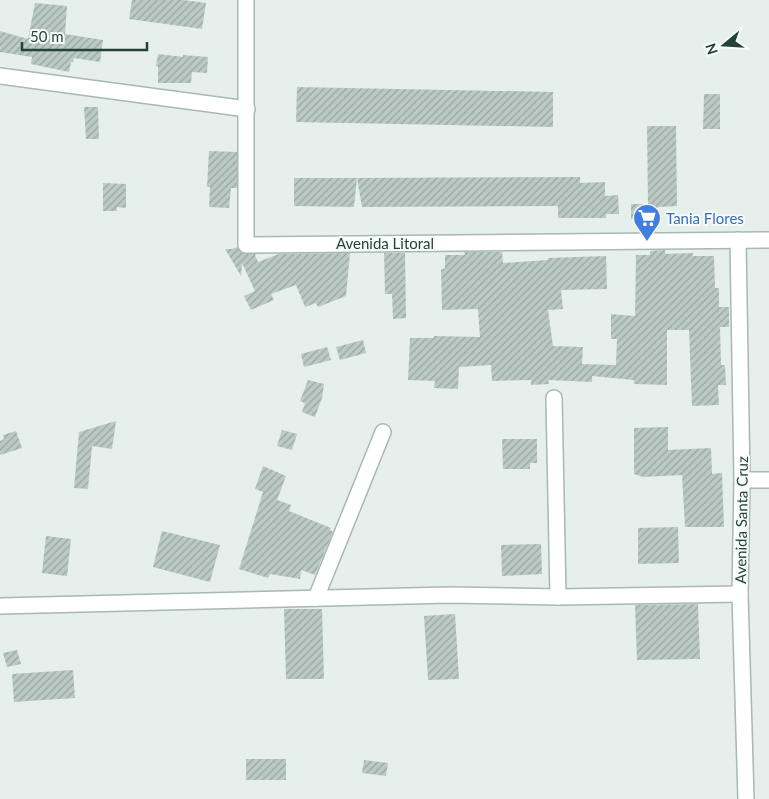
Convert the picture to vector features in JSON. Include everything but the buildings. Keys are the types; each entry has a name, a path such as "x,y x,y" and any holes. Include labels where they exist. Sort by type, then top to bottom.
{"street":[{"name":"Avenida Litoral","path":"246,0 246,244 769,240"},
{"path":"0,76 247,109"},
{"name":"Avenida Santa Cruz","path":"738,240 742,480 740,594 746,799"},
{"path":"554,398 558,597"},
{"path":"316,598 383,432"},
{"path":"742,480 769,480"},
{"path":"0,606 449,595 558,597 740,594"}],"place":[{"name":"Tania Flores","path":"647,242"}]}
